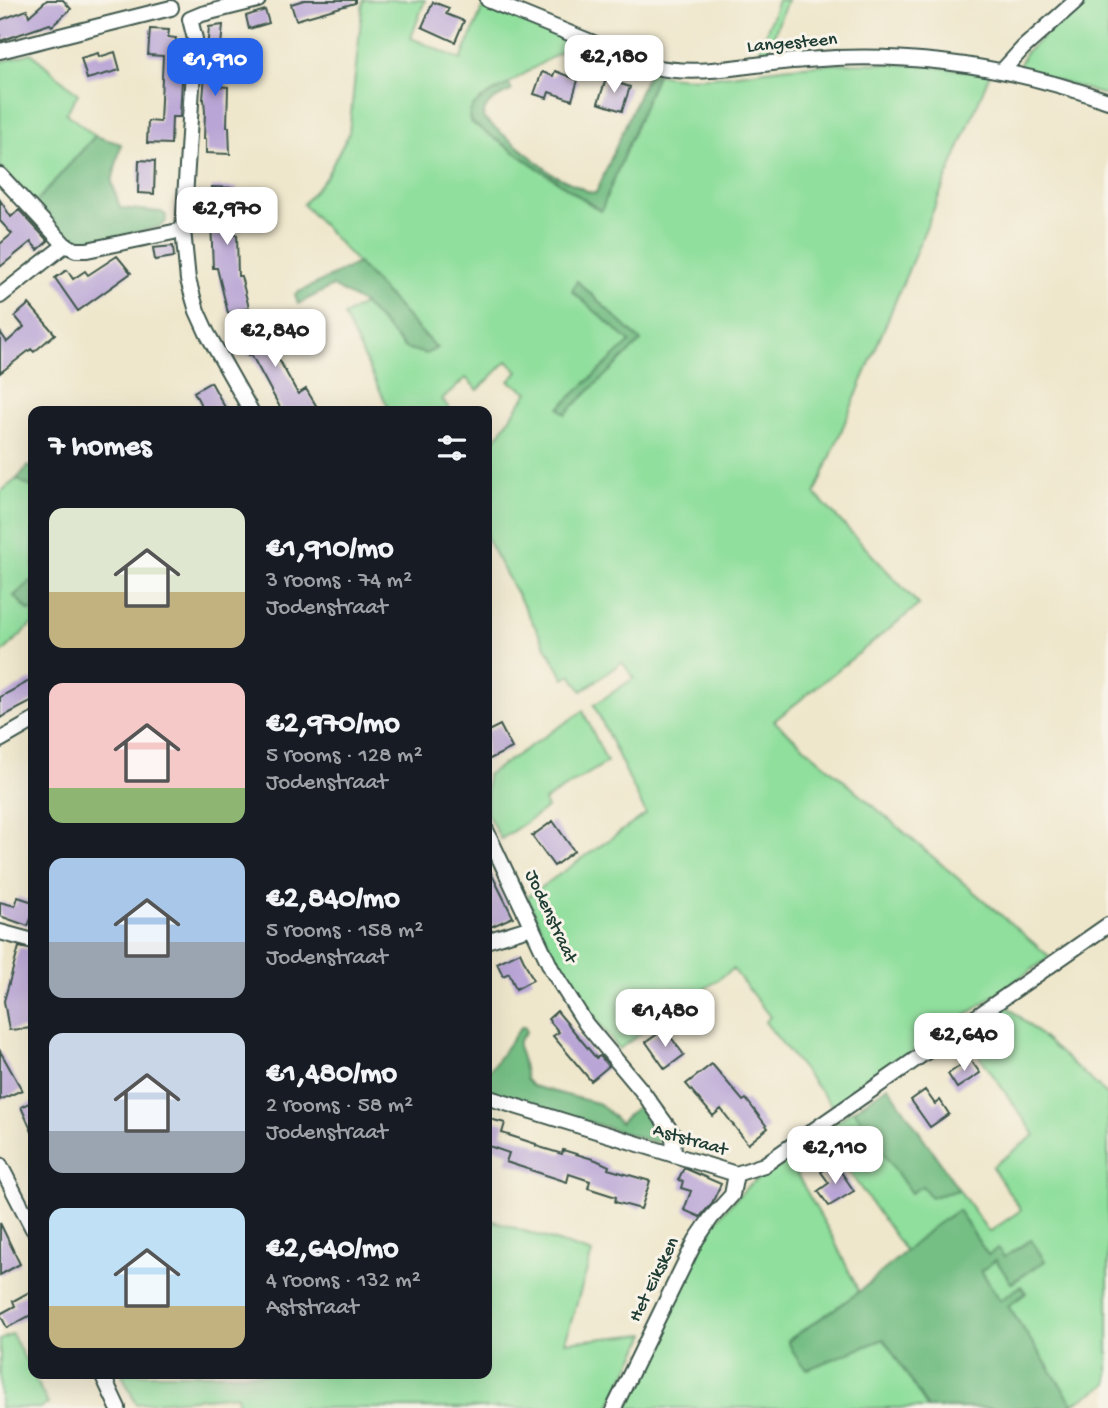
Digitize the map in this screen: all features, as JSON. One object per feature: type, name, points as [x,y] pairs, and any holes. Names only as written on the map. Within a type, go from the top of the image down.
[{"type":"street","points":[[190,19],[258,0]]},
{"type":"street","name":"Langesteen","points":[[488,0],[650,66],[673,72],[709,72],[782,61],[838,58],[928,60],[1002,71],[1082,91],[1108,101]]},
{"type":"street","points":[[1002,71],[1023,48],[1077,0]]},
{"type":"street","points":[[0,51],[169,4],[190,19],[195,39],[183,230],[188,280],[197,311],[248,406]]},
{"type":"street","points":[[0,175],[65,245],[76,250],[183,230]]},
{"type":"street","points":[[0,296],[65,245]]},
{"type":"street","points":[[0,740],[28,724]]},
{"type":"street","name":"Jodenstraat","points":[[492,843],[552,970],[586,1024],[642,1091],[673,1134],[674,1155]]},
{"type":"street","name":"Aststraat","points":[[492,1099],[736,1174],[764,1165],[1108,925]]},
{"type":"street","points":[[492,939],[532,927]]},
{"type":"street","points":[[0,932],[28,940]]},
{"type":"street","points":[[0,1166],[28,1219]]},
{"type":"street","name":"Het Eiksken","points":[[614,1408],[695,1240],[732,1195],[736,1174]]},
{"type":"street","points":[[105,1379],[118,1408]]},
{"type":"green space","points":[[363,0],[425,0],[411,38],[461,60],[484,5],[575,43],[481,100],[469,118],[471,122],[600,211],[657,74],[690,78],[791,67],[866,63],[940,67],[990,74],[815,494],[919,605],[774,721],[1050,957],[833,1107],[765,1022],[770,1017],[733,969],[619,1049],[578,996],[552,952],[527,897],[646,814],[594,705],[634,678],[622,662],[582,691],[571,675],[564,679],[492,549],[492,444],[528,392],[509,381],[518,372],[507,361],[478,390],[466,378],[442,399],[447,406],[388,406],[344,316],[364,304],[405,348],[436,348],[303,204],[326,177],[349,133]],"holes":[[[577,281],[641,341],[559,408],[631,342],[572,291]]]},
{"type":"green space","points":[[778,0],[787,0],[766,57],[757,58]]},
{"type":"green space","points":[[1084,0],[1108,0],[1108,96],[1018,69],[1025,53]]},
{"type":"green space","points":[[31,53],[78,94],[66,113],[95,136],[35,203],[0,166],[0,62]]},
{"type":"green space","points":[[649,71],[657,74],[601,211],[471,122],[471,109],[476,104],[509,84],[512,90],[489,104],[483,118],[552,174],[596,193]]},
{"type":"green space","points":[[95,136],[121,144],[112,182],[120,208],[161,212],[166,215],[166,222],[159,227],[92,243],[66,234],[35,203]]},
{"type":"green space","points":[[358,263],[437,348],[426,354],[405,348],[364,304],[333,286],[298,304],[295,294]]},
{"type":"green space","points":[[577,281],[641,341],[565,414],[559,408],[630,342],[572,291]]},
{"type":"green space","points":[[28,466],[28,485],[17,479]]},
{"type":"green space","points":[[17,479],[28,485],[28,583],[14,596],[28,610],[28,628],[0,655],[0,492]]},
{"type":"green space","points":[[28,583],[28,609],[14,596]]},
{"type":"green space","points":[[583,711],[607,762],[544,801],[547,808],[501,839],[492,823],[492,772]]},
{"type":"green space","points":[[1006,1005],[1108,1095],[1108,1384],[1073,1404],[1008,1306],[1026,1293],[1021,1286],[1000,1300],[981,1270],[996,1260],[1012,1283],[1045,1261],[1031,1240],[1004,1258],[988,1255],[933,1227],[906,1252],[821,1132],[854,1110],[911,1193],[923,1185],[931,1197],[959,1190],[989,1232],[1021,1210],[992,1167],[1035,1135],[963,1032]]},
{"type":"green space","points":[[521,1027],[525,1027],[526,1032],[518,1046],[526,1079],[532,1086],[600,1104],[620,1123],[640,1104],[664,1135],[661,1142],[653,1142],[492,1092],[492,1067]]},
{"type":"green space","points":[[888,1086],[959,1190],[931,1197],[922,1186],[911,1193],[854,1110]]},
{"type":"green space","points":[[787,1157],[833,1238],[859,1292],[788,1340],[808,1369],[884,1339],[928,1408],[620,1408],[699,1245],[725,1210],[748,1186]]},
{"type":"green space","points":[[958,1210],[988,1255],[998,1248],[1004,1257],[1031,1240],[1045,1261],[1011,1283],[996,1260],[981,1271],[1000,1300],[1021,1286],[1026,1293],[1008,1306],[1073,1404],[1066,1408],[928,1408],[884,1339],[808,1369],[793,1352],[788,1341],[859,1292],[933,1227]]},
{"type":"green space","points":[[492,1221],[592,1253],[565,1342],[646,1334],[609,1408],[238,1408],[237,1395],[136,1404],[124,1379],[492,1379]]},
{"type":"green space","points":[[12,1334],[28,1365],[28,1379],[35,1379],[48,1404],[40,1408],[0,1408],[0,1340]]},
{"type":"building","points":[[47,0],[63,0],[71,9],[52,26],[50,24],[0,41],[0,20],[27,10],[29,16]]},
{"type":"building","points":[[304,0],[355,0],[355,3],[296,20],[291,4]]},
{"type":"building","points":[[433,2],[449,8],[446,14],[464,21],[455,42],[422,27]]},
{"type":"building","points":[[265,10],[269,23],[249,29],[246,16]]},
{"type":"building","points":[[223,25],[217,86],[228,87],[227,127],[230,154],[206,153],[204,139],[203,99],[209,27]]},
{"type":"building","points":[[150,29],[169,30],[168,37],[176,38],[174,60],[183,61],[180,117],[172,117],[171,144],[147,143],[148,121],[160,122],[163,56],[148,55]]},
{"type":"building","points":[[115,52],[120,70],[87,79],[81,58],[98,53],[99,57]]},
{"type":"building","points":[[555,71],[578,80],[572,100],[549,92],[547,98],[534,94],[542,72],[553,76]]},
{"type":"building","points":[[606,79],[630,87],[622,111],[598,103]]},
{"type":"building","points":[[139,160],[155,161],[154,194],[138,193]]},
{"type":"building","points":[[212,187],[237,188],[235,235],[238,276],[241,276],[249,308],[228,313],[217,268],[213,268]]},
{"type":"building","points":[[0,200],[11,217],[19,210],[48,241],[38,250],[31,242],[0,267],[0,244],[12,234],[0,221]]},
{"type":"building","points":[[173,246],[174,257],[155,260],[153,248]]},
{"type":"building","points":[[117,256],[131,273],[78,311],[55,278],[67,270],[73,279],[85,271],[88,275]]},
{"type":"building","points":[[29,304],[55,334],[34,352],[31,349],[0,373],[0,332],[7,342],[24,327],[15,316]]},
{"type":"building","points":[[263,317],[276,339],[270,343],[298,394],[306,389],[316,406],[279,406],[251,354],[248,356],[239,340],[255,330],[251,324]]},
{"type":"building","points":[[211,382],[224,406],[201,406],[194,392]]},
{"type":"building","points":[[28,682],[28,704],[0,718],[0,697]]},
{"type":"building","points":[[500,725],[512,748],[492,758],[492,729]]},
{"type":"building","points":[[553,821],[574,851],[554,866],[532,836]]},
{"type":"building","points":[[492,875],[513,917],[492,926]]},
{"type":"building","points":[[18,897],[28,900],[28,926],[0,916],[0,902],[15,906]]},
{"type":"building","points":[[19,947],[28,949],[28,1028],[9,1030],[4,1001]]},
{"type":"building","points":[[520,952],[533,980],[516,989],[509,973],[503,976],[497,963]]},
{"type":"building","points":[[557,1011],[596,1058],[600,1056],[609,1066],[591,1081],[553,1036],[559,1032],[548,1019]]},
{"type":"building","points":[[665,1029],[684,1055],[665,1069],[646,1042]]},
{"type":"building","points":[[0,1051],[22,1090],[0,1100]]},
{"type":"building","points":[[970,1059],[980,1073],[957,1088],[948,1074]]},
{"type":"building","points":[[712,1064],[743,1101],[746,1099],[768,1128],[748,1144],[721,1109],[713,1116],[686,1084]]},
{"type":"building","points":[[925,1090],[935,1104],[940,1100],[949,1114],[930,1127],[911,1100]]},
{"type":"building","points":[[28,1104],[28,1123],[21,1107]]},
{"type":"building","points":[[492,1120],[505,1123],[502,1133],[562,1154],[563,1150],[596,1160],[609,1166],[608,1169],[650,1181],[641,1209],[615,1202],[616,1197],[588,1188],[590,1181],[569,1174],[567,1182],[506,1162],[509,1153],[492,1147]]},
{"type":"building","points":[[835,1163],[854,1191],[829,1206],[818,1191],[829,1183],[821,1172]]},
{"type":"building","points":[[684,1168],[721,1184],[712,1203],[700,1217],[684,1210],[691,1191],[681,1188],[683,1181],[678,1180]]},
{"type":"building","points":[[0,1223],[20,1264],[0,1275]]},
{"type":"building","points":[[28,1293],[28,1317],[7,1328],[0,1314],[15,1306],[13,1301]]}]
